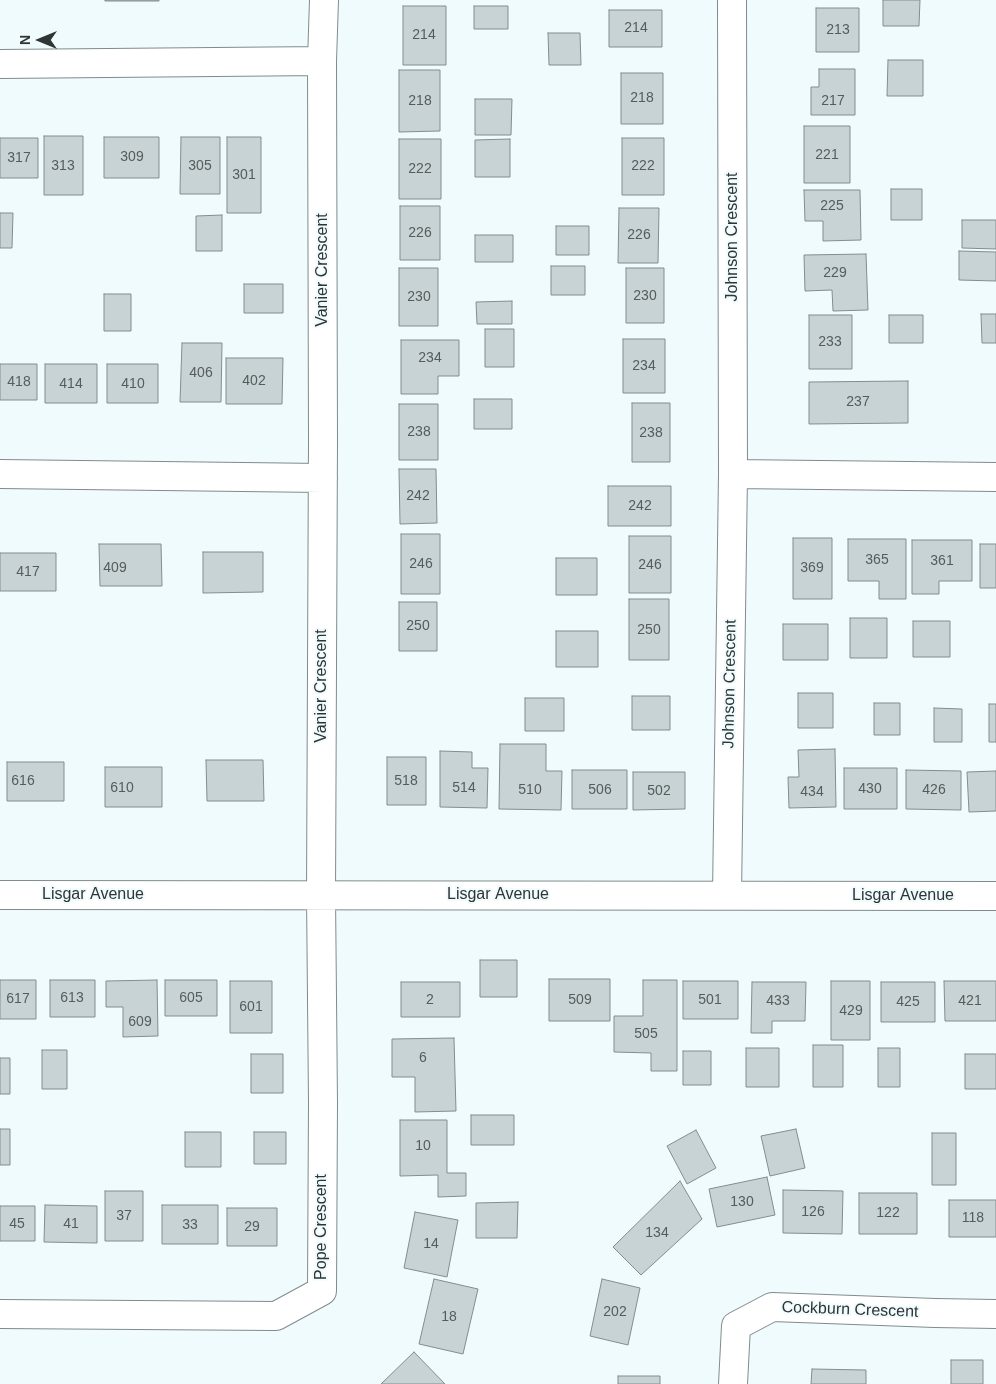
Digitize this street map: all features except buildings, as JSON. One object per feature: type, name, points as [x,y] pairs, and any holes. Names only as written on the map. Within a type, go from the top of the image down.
[{"type":"street","name":"Vanier Crescent","points":[[322,895],[322,61],[324,0]]},
{"type":"street","name":"Johnson Crescent","points":[[727,895],[733,474],[732,0]]},
{"type":"street","points":[[0,64],[322,61]]},
{"type":"street","points":[[0,474],[323,478]]},
{"type":"street","points":[[733,474],[996,477]]},
{"type":"street","name":"Lisgar Avenue","points":[[0,895],[996,896]]},
{"type":"street","name":"Pope Crescent","points":[[0,1314],[276,1316],[322,1291],[324,1103],[322,895]]},
{"type":"street","name":"Cockburn Crescent","points":[[734,1384],[736,1326],[772,1307],[996,1314]]}]
